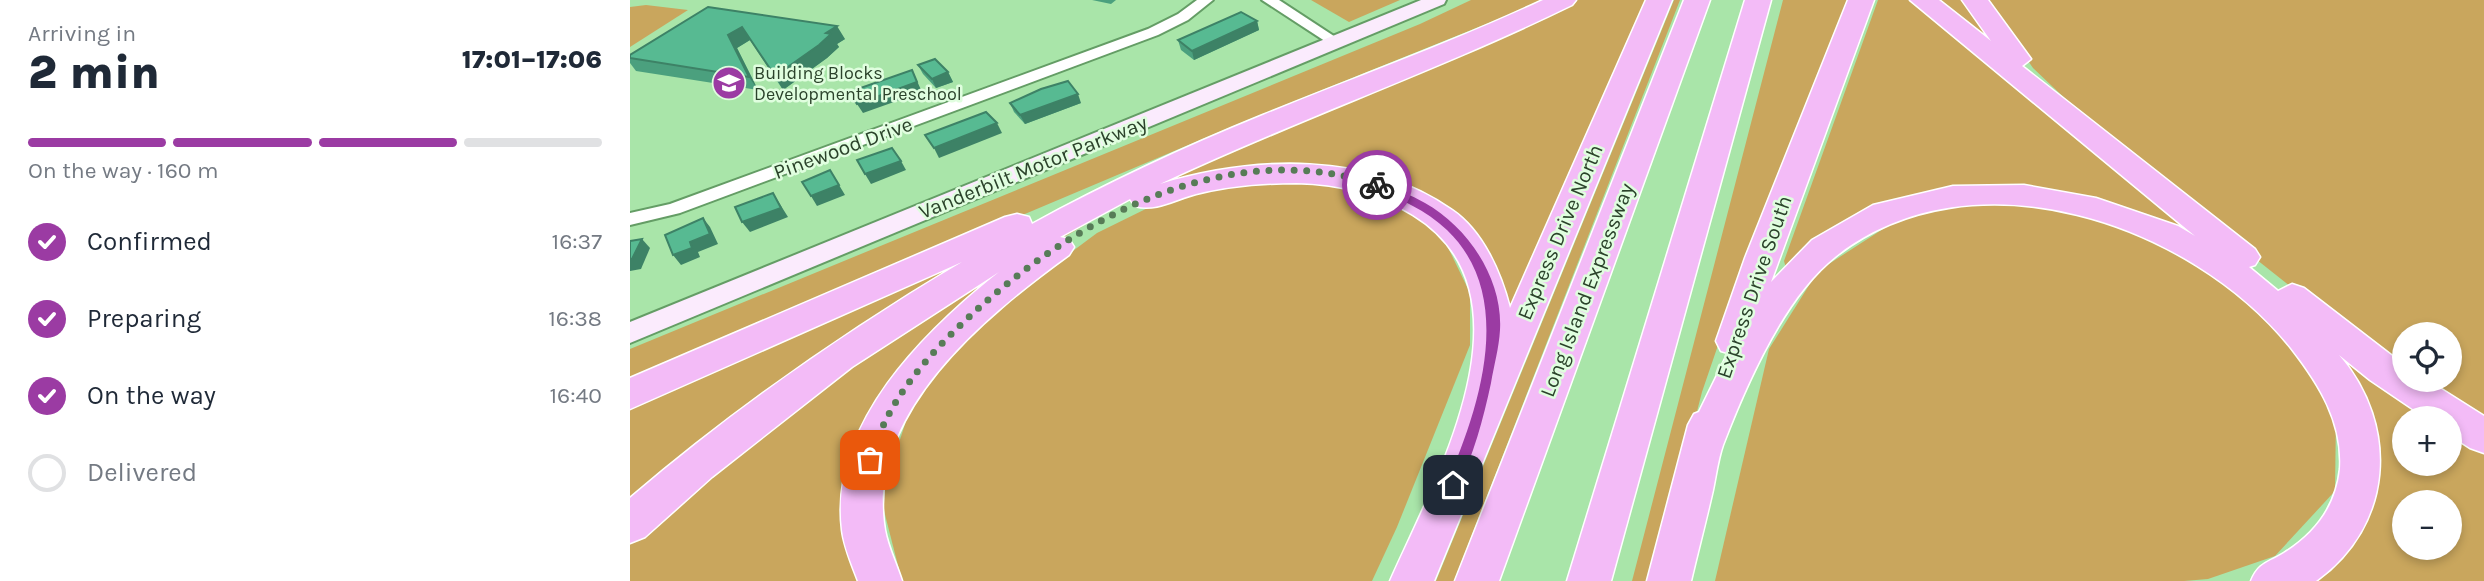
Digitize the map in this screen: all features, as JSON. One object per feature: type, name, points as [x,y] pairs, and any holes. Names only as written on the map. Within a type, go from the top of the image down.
[{"type":"highway","points":[[630,394],[1017,225],[1507,26],[1563,0]]},
{"type":"highway","name":"Express Drive North","points":[[1412,581],[1659,0]]},
{"type":"highway","name":"Long Island Expressway","points":[[1477,581],[1698,0]]},
{"type":"highway","points":[[1590,581],[1758,0]]},
{"type":"highway","name":"Express Drive South","points":[[1669,581],[1702,448],[1751,289],[1861,0]]},
{"type":"highway","points":[[1923,0],[2351,345],[2415,393],[2484,437]]},
{"type":"highway","points":[[1975,0],[1990,25],[2024,67],[2112,152]]},
{"type":"highway","points":[[630,524],[749,421],[880,329],[1042,233],[1147,178],[1231,139]]},
{"type":"highway","points":[[880,581],[863,529],[865,481],[882,423],[920,366],[977,309],[1043,256],[1115,213],[1166,191],[1192,184],[1237,175],[1276,172],[1343,177],[1368,182],[1405,196],[1422,205],[1451,228],[1474,255],[1482,270],[1493,316],[1492,348],[1473,438]]},
{"type":"highway","points":[[1702,448],[1774,302],[1805,265],[1841,236],[1884,212],[1929,198],[1953,195],[2028,195],[2077,204],[2156,230],[2213,259],[2237,275],[2262,294],[2303,333],[2336,380],[2356,425],[2361,467],[2359,489],[2340,530],[2324,550],[2304,566],[2273,581]]},
{"type":"main road","name":"Vanderbilt Motor Parkway","points":[[630,333],[1437,0]]},
{"type":"street","name":"Pinewood Drive","points":[[630,219],[674,209],[1153,33],[1184,17],[1206,0]]},
{"type":"street","points":[[1269,0],[1336,42]]},
{"type":"shaded area","points":[[1311,0],[1400,0],[1349,22]]},
{"type":"shaded area","points":[[1471,0],[1546,0],[1250,119],[630,385],[630,349],[1420,24]]},
{"type":"shaded area","points":[[1577,0],[1647,0],[1511,308],[1507,309],[1386,179],[1204,174],[1123,203],[1026,259],[873,419],[869,581],[630,581],[630,542],[778,410],[978,279],[1215,153]]},
{"type":"shaded area","points":[[1674,0],[1680,0],[1454,581],[1436,581]]},
{"type":"shaded area","points":[[1783,0],[1850,0],[1751,249],[1702,392],[1653,581],[1632,581]]},
{"type":"shaded area","points":[[1878,0],[1918,0],[2392,383],[2392,392],[2406,392],[2428,406],[2392,406],[2392,476],[2462,476],[2462,428],[2484,442],[2484,581],[2300,581],[2369,511],[2303,317],[2080,197],[1921,194],[1786,268],[1784,261]]},
{"type":"shaded area","points":[[1936,0],[1975,0],[1993,46]]},
{"type":"shaded area","points":[[1986,0],[2484,0],[2484,428],[2462,414],[2462,406],[2450,406],[2428,392],[2462,392],[2462,322],[2392,322],[2392,367],[2247,252],[2074,107],[2033,68]]},
{"type":"shaded area","points":[[646,5],[688,10],[630,47],[630,7]]},
{"type":"shaded area","points":[[1243,181],[1323,181],[1396,199],[1442,235],[1470,293],[1470,345],[1397,527],[1372,581],[902,581],[881,499],[913,399],[975,324],[1097,233],[1168,198]]},
{"type":"shaded area","points":[[1976,201],[2031,203],[2109,219],[2183,251],[2252,296],[2300,346],[2336,416],[2335,491],[2275,556],[2208,579],[2184,581],[1715,581],[1769,349],[1818,271],[1900,218]]},
{"type":"shaded area","points":[[998,246],[630,508],[630,400]]},
{"type":"building","points":[[708,7],[837,26],[826,33],[831,34],[819,45],[775,76],[742,27],[728,35],[749,77],[630,58],[630,55]]},
{"type":"building","points":[[1241,12],[1257,21],[1192,51],[1178,40]]},
{"type":"building","points":[[935,59],[948,72],[932,79],[918,65]]},
{"type":"building","points":[[912,70],[917,82],[857,104],[849,92]]},
{"type":"building","points":[[1068,81],[1078,94],[1020,115],[1010,103],[1041,89]]},
{"type":"building","points":[[986,112],[997,123],[934,148],[925,135]]},
{"type":"building","points":[[892,148],[901,161],[865,174],[857,160]]},
{"type":"building","points":[[830,170],[839,185],[811,196],[802,182]]},
{"type":"building","points":[[773,193],[781,208],[742,222],[735,207]]},
{"type":"building","points":[[703,218],[710,234],[690,242],[692,248],[673,255],[665,235]]},
{"type":"building","points":[[642,239],[632,259],[630,259],[630,241]]},
{"type":"way so far","points":[[870,460],[882,423],[893,404],[920,366],[938,347],[977,309],[1019,274],[1068,240],[1115,213],[1166,191],[1237,175],[1296,172],[1335,176],[1377,185]]},
{"type":"place","name":"Building Blocks Developmental Preschool","points":[[729,83]]},
{"type":"route","points":[[1377,185],[1422,205],[1451,228],[1474,255],[1488,287],[1494,327],[1492,348],[1473,438],[1453,485]]}]
